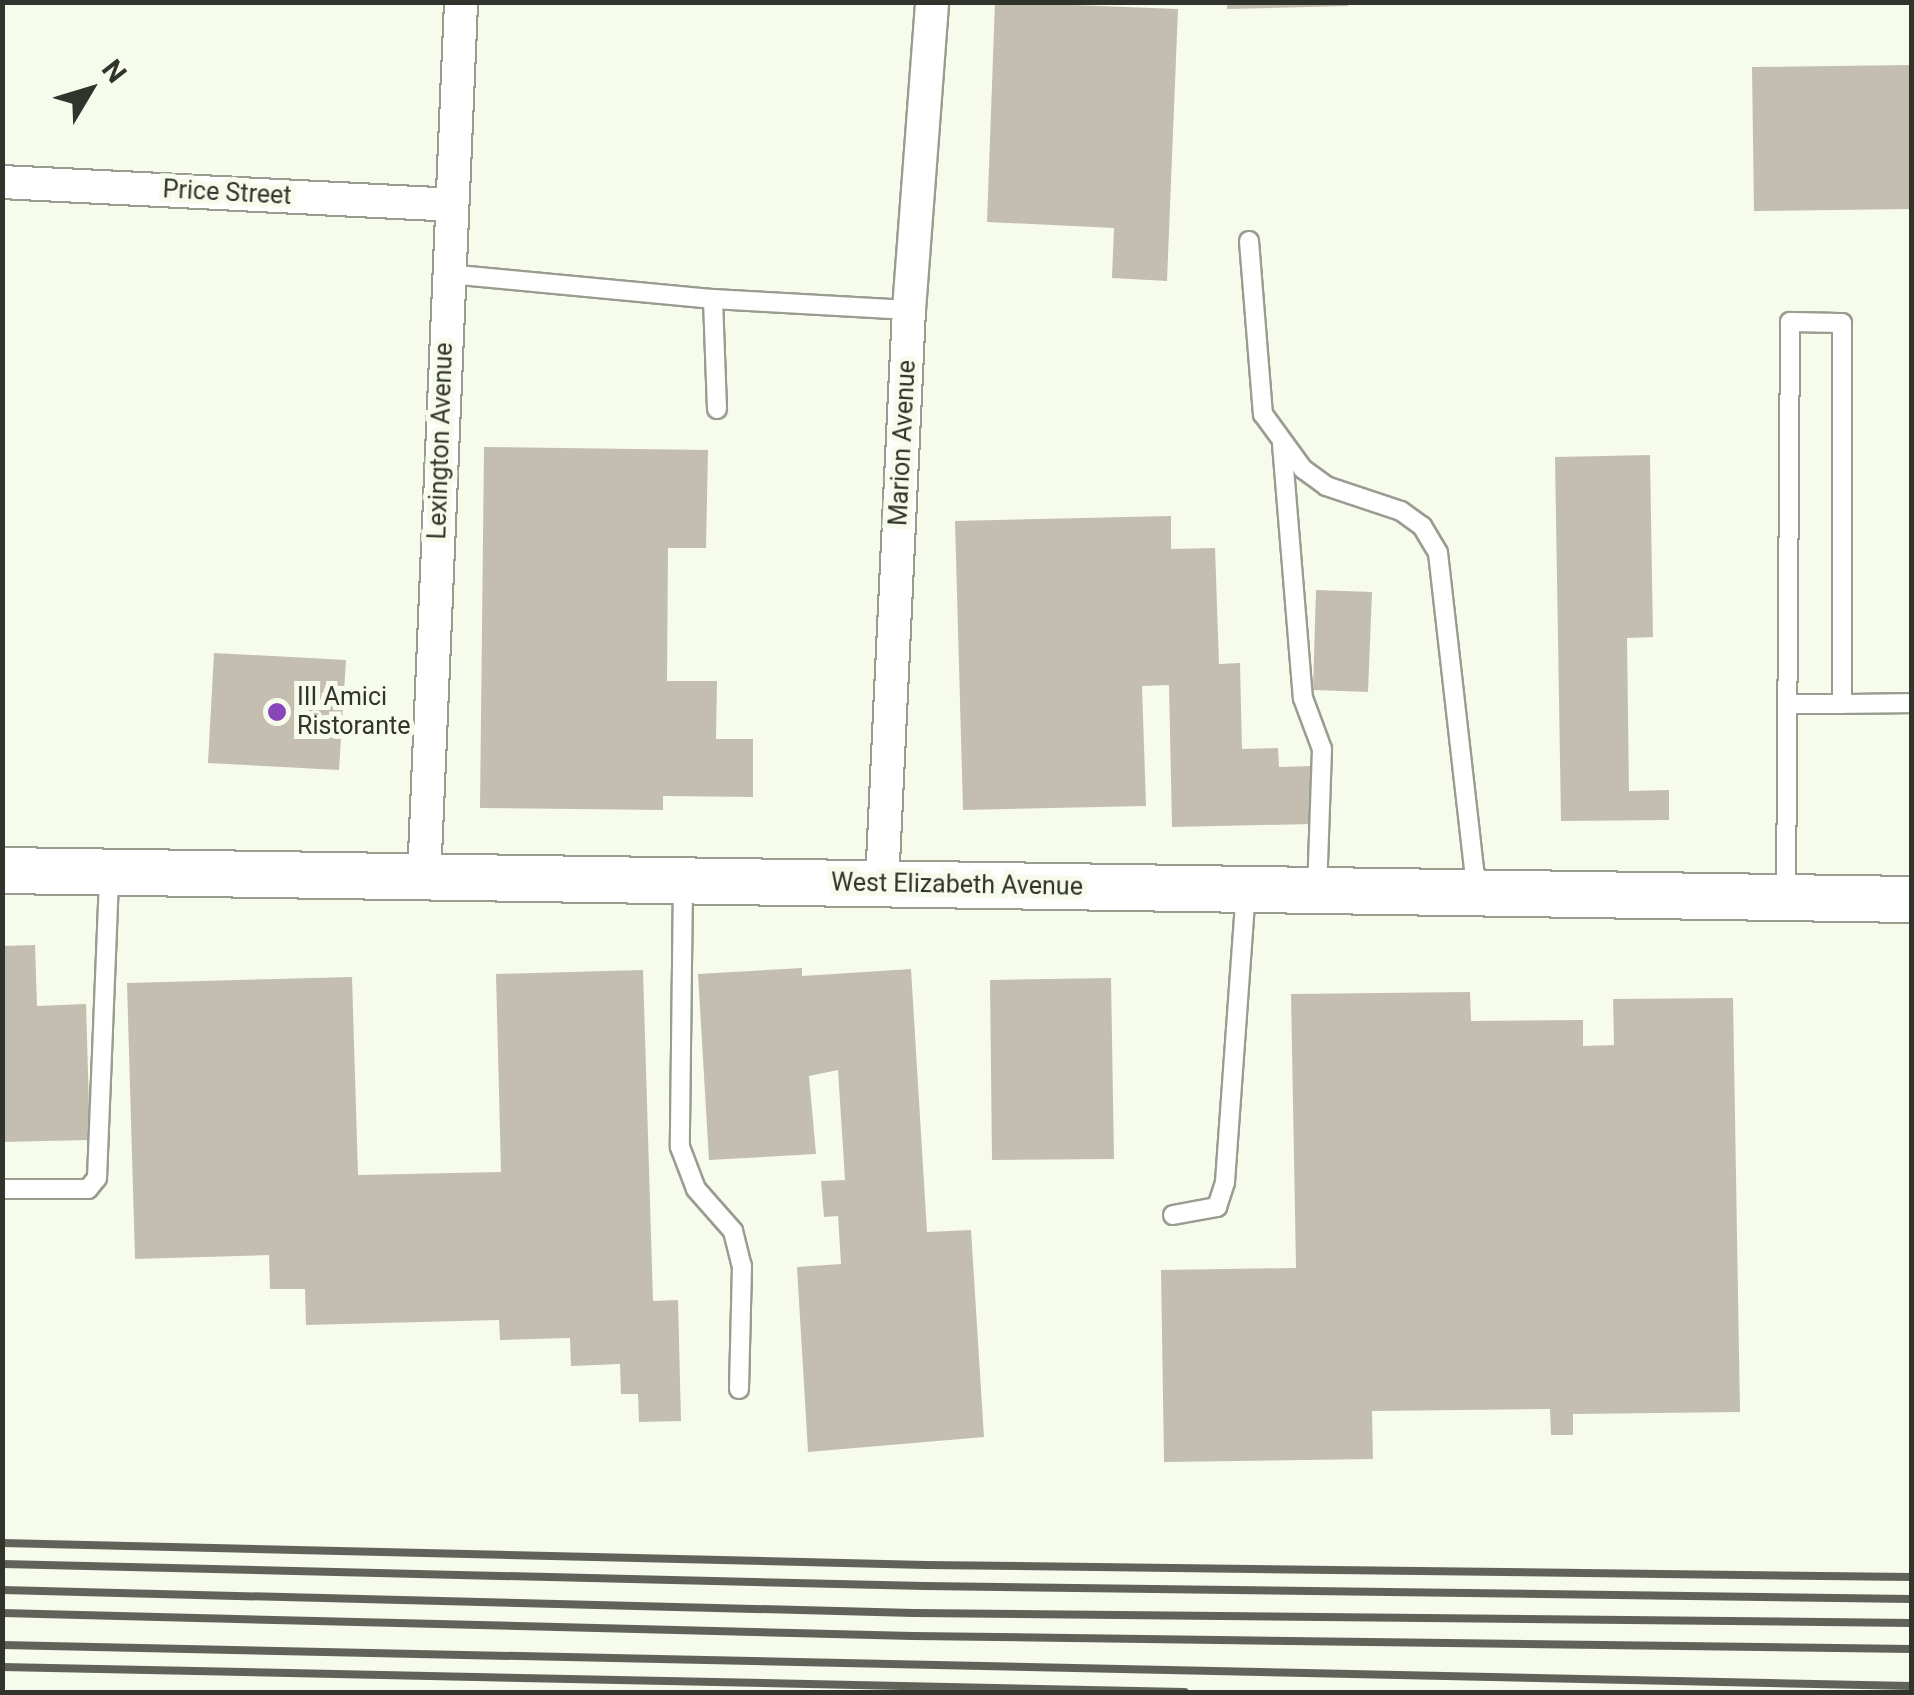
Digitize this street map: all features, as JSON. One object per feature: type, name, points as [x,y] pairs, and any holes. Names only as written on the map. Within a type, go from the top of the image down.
[{"type":"street","name":"Lexington Avenue","points":[[424,879],[461,2]]},
{"type":"street","name":"Marion Avenue","points":[[882,884],[909,310],[932,2]]},
{"type":"street","name":"Price Street","points":[[2,182],[451,205]]},
{"type":"street","name":"West Elizabeth Avenue","points":[[2,870],[1912,899]]},
{"type":"lane","points":[[1249,242],[1258,391],[1282,444],[1303,698],[1322,750],[1317,892]]},
{"type":"lane","points":[[448,274],[712,299],[909,310]]},
{"type":"lane","points":[[712,299],[717,409]]},
{"type":"lane","points":[[1786,899],[1790,322],[1842,323],[1842,704]]},
{"type":"lane","points":[[1282,444],[1326,486],[1401,511],[1422,526],[1438,554],[1477,894]]},
{"type":"lane","points":[[1788,704],[1912,703]]},
{"type":"lane","points":[[2,1189],[88,1189],[97,1178],[109,873]]},
{"type":"lane","points":[[683,882],[680,1147],[696,1189],[733,1230],[742,1266],[738,1389]]},
{"type":"lane","points":[[1173,1215],[1218,1207],[1225,1182],[1246,890]]},
{"type":"building","points":[[995,2],[1178,9],[1167,281],[1112,278],[1114,228],[987,222]]},
{"type":"building","points":[[1227,2],[1348,2],[1348,6],[1227,9]]},
{"type":"building","points":[[1912,65],[1912,209],[1754,211],[1752,67]]},
{"type":"building","points":[[484,447],[708,450],[706,548],[668,548],[667,681],[717,681],[716,739],[753,739],[753,797],[663,796],[663,810],[480,808]]},
{"type":"building","points":[[1650,455],[1653,637],[1627,638],[1629,791],[1669,790],[1669,820],[1561,821],[1555,457]]},
{"type":"building","points":[[1171,516],[1171,549],[1215,548],[1219,664],[1240,663],[1242,749],[1278,748],[1279,767],[1311,766],[1312,824],[1172,827],[1169,685],[1142,686],[1146,806],[963,810],[955,521]]},
{"type":"building","points":[[1316,590],[1372,592],[1368,692],[1313,690]]},
{"type":"building","name":"III Amici Ristorante","points":[[214,653],[346,660],[339,770],[208,763]]},
{"type":"building","points":[[35,945],[37,1006],[86,1004],[90,1140],[2,1142],[2,946]]},
{"type":"building","points":[[802,968],[802,976],[911,969],[927,1232],[971,1230],[984,1437],[808,1452],[797,1267],[841,1264],[838,1216],[824,1217],[821,1181],[845,1180],[838,1070],[809,1076],[816,1154],[709,1160],[698,974]]},
{"type":"building","points":[[643,970],[653,1301],[678,1300],[681,1421],[639,1422],[638,1394],[621,1394],[620,1364],[571,1366],[570,1338],[500,1340],[499,1320],[306,1325],[305,1289],[270,1289],[269,1255],[135,1259],[127,983],[352,977],[358,1175],[501,1172],[496,974]]},
{"type":"building","points":[[1111,978],[1114,1159],[992,1160],[990,980]]},
{"type":"building","points":[[1470,992],[1471,1021],[1583,1020],[1583,1046],[1614,1045],[1613,999],[1733,998],[1740,1412],[1573,1414],[1573,1435],[1551,1435],[1550,1409],[1372,1411],[1373,1459],[1164,1462],[1161,1270],[1296,1268],[1291,994]]},
{"type":"railway","points":[[2,1543],[926,1565],[1912,1577]]},
{"type":"railway","points":[[2,1564],[925,1586],[1912,1599]]},
{"type":"railway","points":[[2,1590],[914,1613],[1912,1623]]},
{"type":"railway","points":[[2,1613],[913,1636],[1912,1649]]},
{"type":"railway","points":[[2,1645],[1912,1686]]},
{"type":"railway","points":[[2,1667],[1185,1692]]},
{"type":"place","name":"III Amici Ristorante","points":[[277,712]]}]
